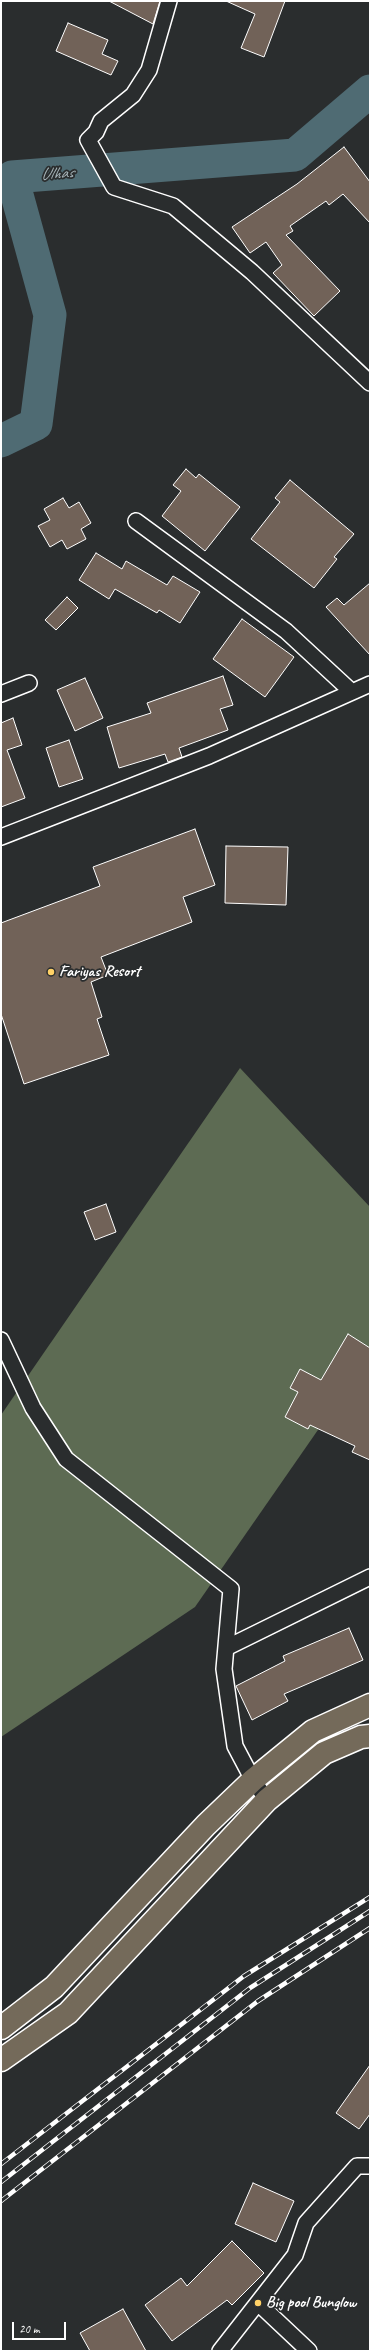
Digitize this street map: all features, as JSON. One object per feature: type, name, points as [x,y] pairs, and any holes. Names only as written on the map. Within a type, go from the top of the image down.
[{"type":"highway","points":[[1,2028],[54,1987],[206,1825],[253,1780],[313,1731],[370,1705]]},
{"type":"highway","points":[[1,2060],[68,2012],[267,1800],[324,1753],[361,1737],[370,1736]]},
{"type":"street","points":[[169,1],[149,70],[133,95],[101,121],[96,132],[88,140],[114,187],[173,206],[252,272],[370,383]]},
{"type":"street","points":[[136,521],[286,631],[352,692]]},
{"type":"street","points":[[1,694],[29,683]]},
{"type":"street","points":[[1,837],[209,756],[370,684]]},
{"type":"street","points":[[1,1340],[34,1408],[66,1459],[231,1589],[224,1669],[236,1746],[253,1780],[267,1800]]},
{"type":"street","points":[[226,1648],[370,1577]]},
{"type":"street","points":[[220,2351],[295,2255],[306,2223],[357,2166],[370,2166]]},
{"type":"street","points":[[258,2303],[309,2351]]},
{"type":"green space","points":[[240,1068],[370,1207],[370,1355],[195,1607],[1,1737],[1,1415]]},
{"type":"building","points":[[109,1],[160,1],[153,24]]},
{"type":"building","points":[[226,1],[285,1],[264,57],[241,48],[255,14]]},
{"type":"building","points":[[68,23],[108,40],[102,54],[118,61],[111,75],[56,51]]},
{"type":"building","points":[[344,147],[370,182],[370,223],[343,194],[329,205],[326,201],[290,226],[293,231],[286,235],[340,291],[314,316],[273,273],[282,265],[266,242],[250,253],[232,227],[297,184]]},
{"type":"building","points":[[186,469],[196,478],[199,474],[240,507],[205,551],[162,516],[181,491],[173,485]]},
{"type":"building","points":[[290,480],[354,534],[334,557],[337,559],[314,588],[251,539],[280,502],[275,498]]},
{"type":"building","points":[[63,498],[69,508],[79,502],[91,523],[81,529],[86,539],[67,549],[62,540],[50,547],[38,526],[50,520],[44,509]]},
{"type":"building","points":[[96,553],[122,569],[126,561],[167,585],[173,576],[200,592],[180,623],[159,610],[157,613],[115,589],[109,599],[79,580]]},
{"type":"building","points":[[370,583],[370,655],[326,607],[337,598],[344,605]]},
{"type":"building","points":[[67,597],[78,608],[56,630],[45,620]]},
{"type":"building","points":[[242,619],[294,657],[265,697],[213,659]]},
{"type":"building","points":[[223,676],[233,705],[220,709],[228,730],[179,748],[182,757],[168,762],[165,754],[119,768],[107,727],[151,713],[147,703]]},
{"type":"building","points":[[85,678],[103,718],[75,731],[57,690]]},
{"type":"building","points":[[13,718],[22,745],[7,750],[25,798],[1,807],[1,723]]},
{"type":"building","points":[[69,740],[83,779],[59,787],[46,748]]},
{"type":"building","points":[[195,829],[215,885],[183,897],[192,922],[101,957],[108,975],[91,982],[102,1017],[97,1019],[109,1055],[24,1084],[1,1014],[1,923],[100,886],[93,867]]},
{"type":"building","points":[[226,846],[288,847],[286,905],[225,903]]},
{"type":"building","points":[[106,1204],[116,1232],[95,1240],[84,1212]]},
{"type":"building","points":[[348,1334],[370,1348],[370,1460],[352,1452],[355,1446],[310,1425],[308,1429],[285,1417],[298,1392],[290,1388],[300,1369],[321,1380]]},
{"type":"building","points":[[349,1628],[363,1660],[284,1694],[288,1701],[252,1720],[236,1686],[285,1661],[283,1656]]},
{"type":"building","points":[[370,2065],[370,2114],[359,2129],[336,2113]]},
{"type":"building","points":[[253,2183],[294,2201],[276,2242],[235,2224]]},
{"type":"building","points":[[232,2241],[264,2273],[232,2305],[227,2300],[172,2341],[145,2305],[181,2278],[187,2286]]},
{"type":"building","points":[[123,2309],[146,2351],[90,2351],[80,2333]]},
{"type":"waterway","name":"Ulhas","points":[[1,441],[36,424],[50,315],[12,177],[295,155],[370,91]]},
{"type":"railway","points":[[1,2164],[244,1976],[370,1897]]},
{"type":"railway","points":[[1,2182],[250,1988],[370,1911]]},
{"type":"railway","points":[[1,2201],[258,2001],[370,1928]]},
{"type":"place","name":"Fariyas Resort","points":[[51,972]]},
{"type":"place","name":"Big pool Bunglow","points":[[258,2303]]}]
